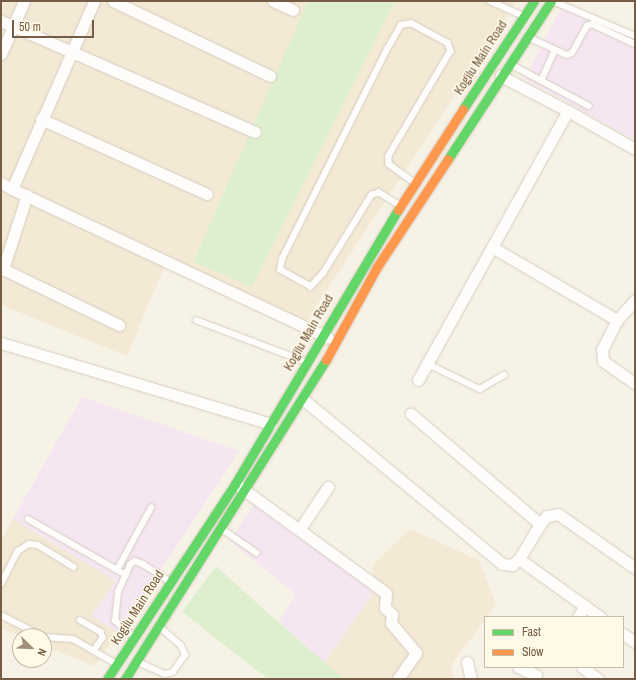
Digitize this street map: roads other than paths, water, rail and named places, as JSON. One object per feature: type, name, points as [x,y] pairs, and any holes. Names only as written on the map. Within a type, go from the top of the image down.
[{"type":"main road","name":"Kogilu Main Road","points":[[107,679],[235,484],[400,206],[534,1]]},
{"type":"main road","name":"Kogilu Main Road","points":[[128,678],[136,662],[247,492],[304,400],[377,267],[552,1]]},
{"type":"street","points":[[1,54],[24,1]]},
{"type":"street","points":[[12,189],[70,52],[94,1]]},
{"type":"street","points":[[113,1],[270,76]]},
{"type":"street","points":[[274,1],[293,10]]},
{"type":"street","points":[[1,21],[255,132]]},
{"type":"street","points":[[502,76],[568,111],[635,150]]},
{"type":"street","points":[[418,380],[568,111]]},
{"type":"street","points":[[41,119],[207,194]]},
{"type":"street","points":[[1,183],[336,342]]},
{"type":"street","points":[[27,195],[2,269],[119,324]]},
{"type":"street","points":[[492,247],[617,320]]},
{"type":"street","points":[[635,300],[617,320],[602,349],[603,361],[635,383]]},
{"type":"street","points":[[1,343],[271,424]]},
{"type":"street","points":[[304,400],[502,564],[512,565],[519,559],[540,524],[548,516],[558,514],[635,568]]},
{"type":"street","points":[[411,414],[540,524]]},
{"type":"street","points":[[235,484],[386,593],[385,608],[392,614],[391,623],[416,653],[398,679]]},
{"type":"street","points":[[299,530],[328,487]]},
{"type":"street","points":[[519,559],[599,616]]},
{"type":"street","points":[[579,616],[585,606]]},
{"type":"street","points":[[624,635],[635,642]]},
{"type":"street","points":[[467,662],[471,679]]},
{"type":"street","points":[[521,668],[538,674]]},
{"type":"street","points":[[583,668],[598,679]]},
{"type":"lane","points":[[552,1],[635,36]]},
{"type":"lane","points":[[492,2],[524,16]]},
{"type":"lane","points":[[400,206],[379,193],[372,195],[323,274],[311,287],[280,270],[282,259],[386,51],[401,25],[411,22],[448,43],[451,51],[389,156],[389,164],[415,183]]},
{"type":"lane","points":[[528,36],[567,55],[572,53],[587,26],[592,24],[635,44]]},
{"type":"lane","points":[[541,81],[556,50]]},
{"type":"lane","points":[[510,64],[589,106]]},
{"type":"lane","points":[[196,320],[308,362]]},
{"type":"lane","points":[[428,364],[480,389],[504,375]]},
{"type":"lane","points":[[116,570],[151,508]]},
{"type":"lane","points":[[28,519],[126,575]]},
{"type":"lane","points":[[222,529],[257,553]]},
{"type":"lane","points":[[1,584],[18,551],[29,544],[38,545],[74,568]]},
{"type":"lane","points":[[135,637],[115,621],[118,592],[126,575],[135,562],[170,582]]},
{"type":"lane","points":[[1,615],[26,628]]},
{"type":"lane","points":[[80,620],[101,632],[103,638],[94,651]]},
{"type":"lane","points":[[136,662],[165,674],[173,672],[185,655],[181,646],[159,627]]},
{"type":"lane","points":[[52,638],[73,640],[117,664]]}]
